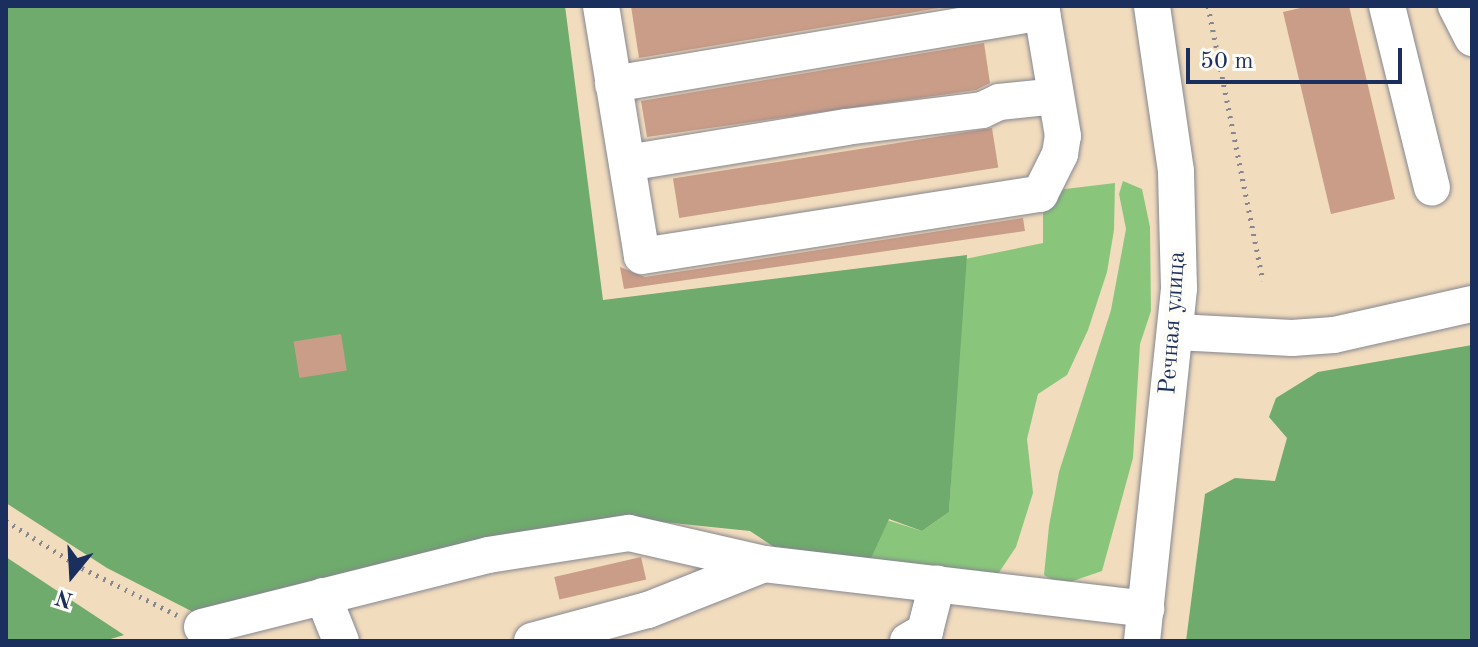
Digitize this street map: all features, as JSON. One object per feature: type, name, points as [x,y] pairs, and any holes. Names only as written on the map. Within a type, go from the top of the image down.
[{"type":"street","points":[[601,6],[613,84],[642,256],[1040,194],[1060,154],[1063,136],[1042,9],[613,84]]},
{"type":"street","points":[[1387,6],[1432,188]]},
{"type":"street","points":[[1456,6],[1472,38]]},
{"type":"street","name":"Речная улица","points":[[1144,625],[1176,332],[1179,216],[1159,7]]},
{"type":"street","points":[[627,163],[846,127],[982,110],[999,102],[1056,96]]},
{"type":"street","points":[[1176,332],[1292,338],[1334,335],[1472,304]]},
{"type":"street","points":[[202,627],[488,555],[629,533],[764,564],[937,584],[1144,625]]},
{"type":"street","points":[[532,641],[648,610],[764,564]]},
{"type":"street","points":[[908,641],[925,631],[937,584]]},
{"type":"street","points":[[323,596],[341,641]]},
{"type":"path","points":[[1208,6],[1263,281]]},
{"type":"path","points":[[6,521],[82,568],[202,627]]},
{"type":"green space","points":[[6,6],[565,6],[603,300],[967,255],[949,512],[922,531],[889,519],[867,567],[801,565],[750,531],[634,519],[201,616],[107,568],[6,503]]},
{"type":"green space","points":[[1123,181],[1142,189],[1150,227],[1151,311],[1140,344],[1133,458],[1102,571],[1061,585],[1044,575],[1049,526],[1059,472],[1111,310],[1126,229],[1119,194]]},
{"type":"green space","points":[[1115,183],[1114,230],[1107,272],[1088,330],[1067,375],[1038,394],[1027,439],[1033,493],[1016,547],[994,580],[869,562],[887,520],[922,531],[949,512],[965,259],[1043,243],[1043,202],[1057,190]]},
{"type":"green space","points":[[1472,345],[1472,641],[1186,641],[1205,494],[1235,478],[1275,481],[1287,438],[1269,417],[1276,398],[1318,372]]},
{"type":"green space","points":[[6,557],[124,635],[104,641],[6,641]]},
{"type":"building","points":[[631,6],[951,6],[639,58]]},
{"type":"building","points":[[1309,6],[1349,6],[1395,199],[1331,214],[1283,12]]},
{"type":"building","points":[[984,43],[990,83],[976,90],[647,137],[641,101]]},
{"type":"building","points":[[992,128],[998,168],[679,218],[673,179]]},
{"type":"building","points":[[1023,218],[1025,231],[624,289],[620,267],[645,277]]},
{"type":"building","points":[[341,334],[347,371],[299,378],[294,342]]},
{"type":"building","points":[[641,557],[646,579],[559,599],[554,577]]}]
